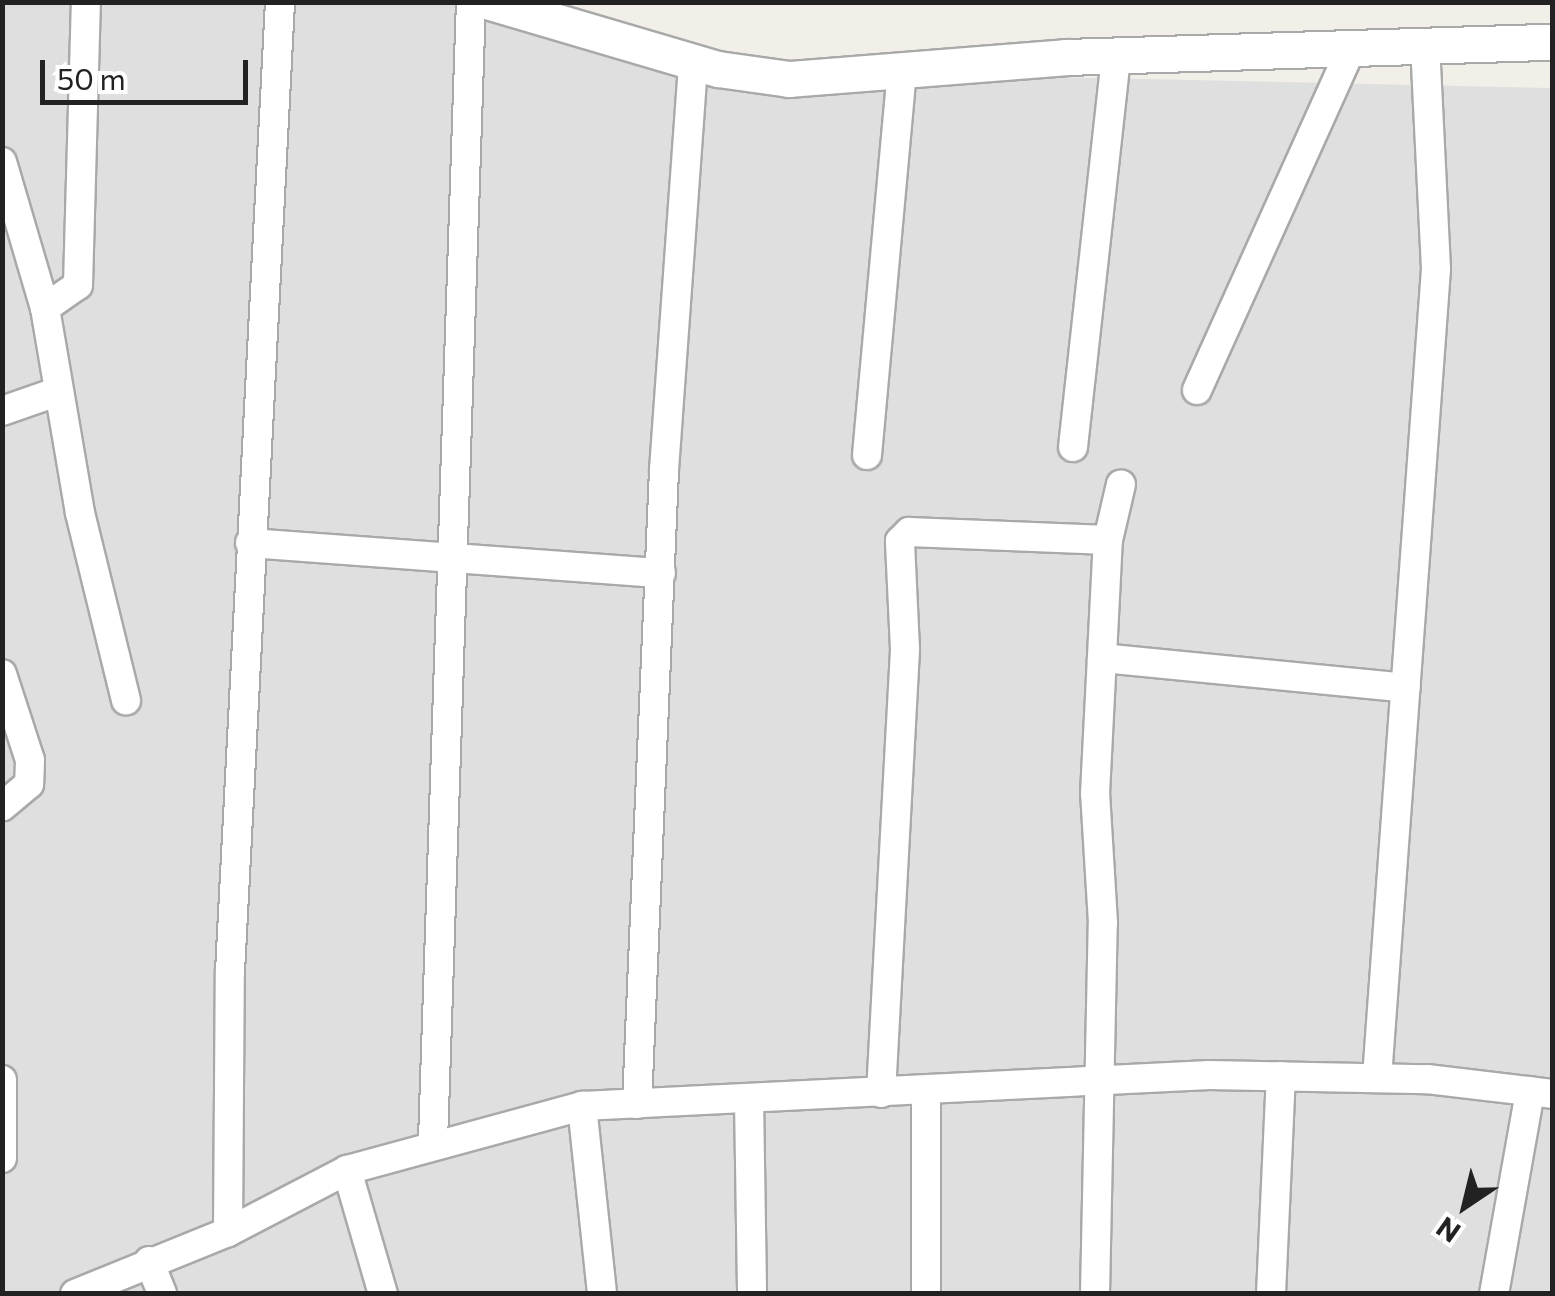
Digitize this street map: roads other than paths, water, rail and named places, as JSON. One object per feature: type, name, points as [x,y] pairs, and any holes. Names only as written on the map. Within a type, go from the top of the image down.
[{"type":"street","points":[[44,308],[78,285],[86,2]]},
{"type":"street","points":[[228,1232],[250,543],[280,2]]},
{"type":"street","points":[[433,1141],[471,2]]},
{"type":"street","points":[[490,2],[693,62],[788,79],[1116,55],[1552,42]]},
{"type":"street","points":[[1377,1078],[1436,269],[1425,45]]},
{"type":"street","points":[[1197,390],[1352,47]]},
{"type":"street","points":[[1073,447],[1116,55]]},
{"type":"street","points":[[637,1104],[661,573],[693,62]]},
{"type":"street","points":[[867,454],[902,72]]},
{"type":"street","points":[[2,162],[44,308],[126,700]]},
{"type":"street","points":[[2,411],[59,391]]},
{"type":"street","points":[[1095,1294],[1102,658],[1108,540],[1120,484]]},
{"type":"street","points":[[881,1093],[905,649],[900,542],[910,532],[1108,540]]},
{"type":"street","points":[[250,543],[452,564],[661,573]]},
{"type":"street","points":[[1102,658],[1406,688]]},
{"type":"street","points":[[2,674],[30,760],[30,784],[2,807]]},
{"type":"street","points":[[1272,1294],[1281,1076]]},
{"type":"street","points":[[75,1294],[228,1232],[347,1170],[433,1141],[582,1106],[1281,1076],[1377,1078],[1541,1092],[1494,1294]]},
{"type":"street","points":[[2,1080],[2,1158]]},
{"type":"street","points":[[926,1091],[926,1294]]},
{"type":"street","points":[[749,1099],[752,1294]]},
{"type":"street","points":[[582,1106],[602,1294]]},
{"type":"street","points":[[347,1170],[382,1294]]},
{"type":"street","points":[[149,1261],[162,1294]]}]
